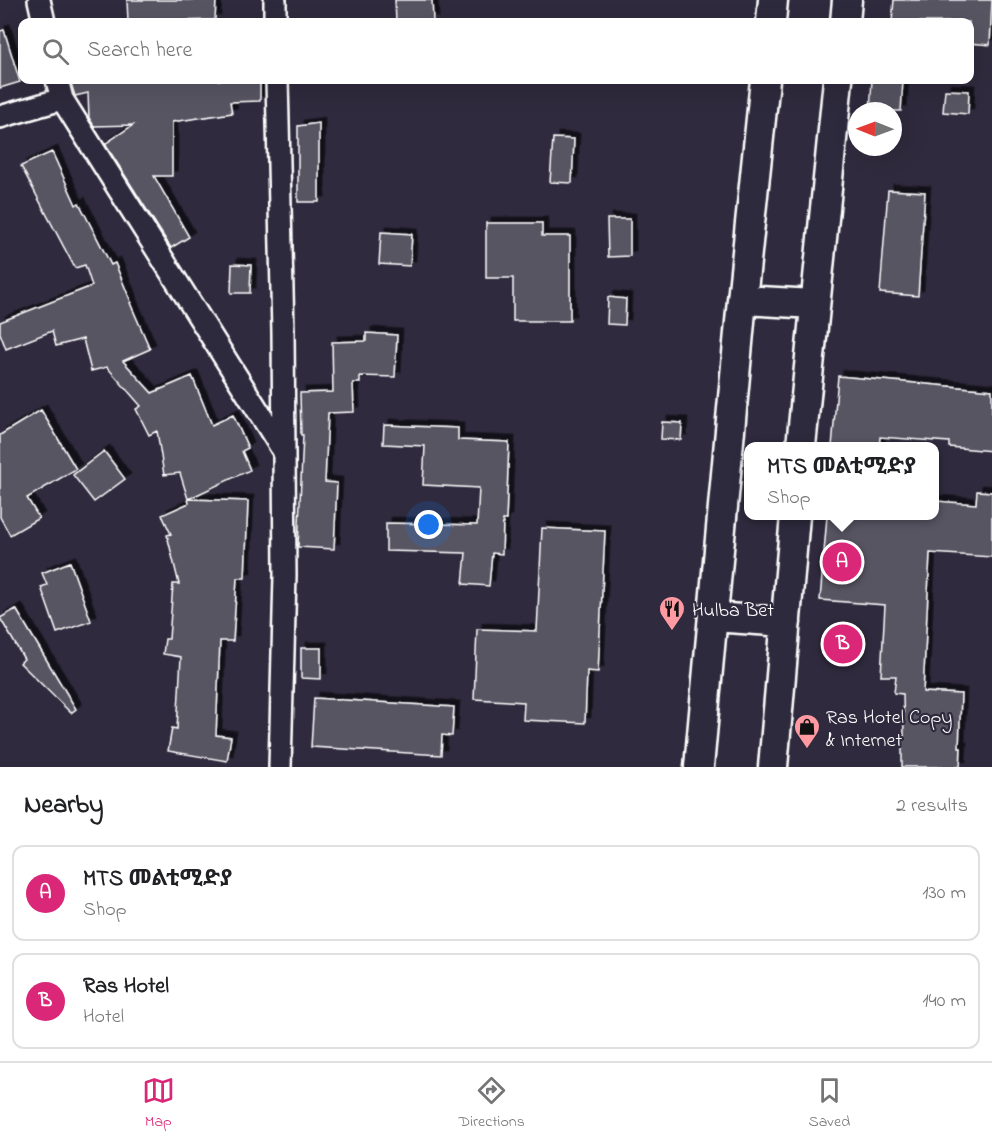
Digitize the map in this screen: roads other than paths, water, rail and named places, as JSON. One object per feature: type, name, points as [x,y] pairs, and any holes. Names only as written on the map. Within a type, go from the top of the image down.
[{"type":"main road","points":[[771,18],[773,0]]},
{"type":"main road","points":[[845,18],[847,0]]},
{"type":"main road","points":[[699,767],[742,300],[765,84]]},
{"type":"main road","points":[[801,442],[838,84]]},
{"type":"main road","points":[[742,300],[815,304]]},
{"type":"main road","points":[[773,767],[795,520]]},
{"type":"main road","points":[[713,617],[786,622]]},
{"type":"street","points":[[39,0],[43,18]]},
{"type":"street","points":[[275,0],[275,18]]},
{"type":"street","points":[[277,84],[285,575],[280,767]]},
{"type":"street","points":[[0,117],[59,89],[284,452]]},
{"type":"place","name":"MTS መልቲሚድያ","points":[[842,562]]},
{"type":"place","name":"Hulba Bet","points":[[672,632]]},
{"type":"place","name":"Ras Hotel","points":[[843,644]]},
{"type":"place","name":"Ras Hotel Copy & Internet","points":[[807,750]]}]
